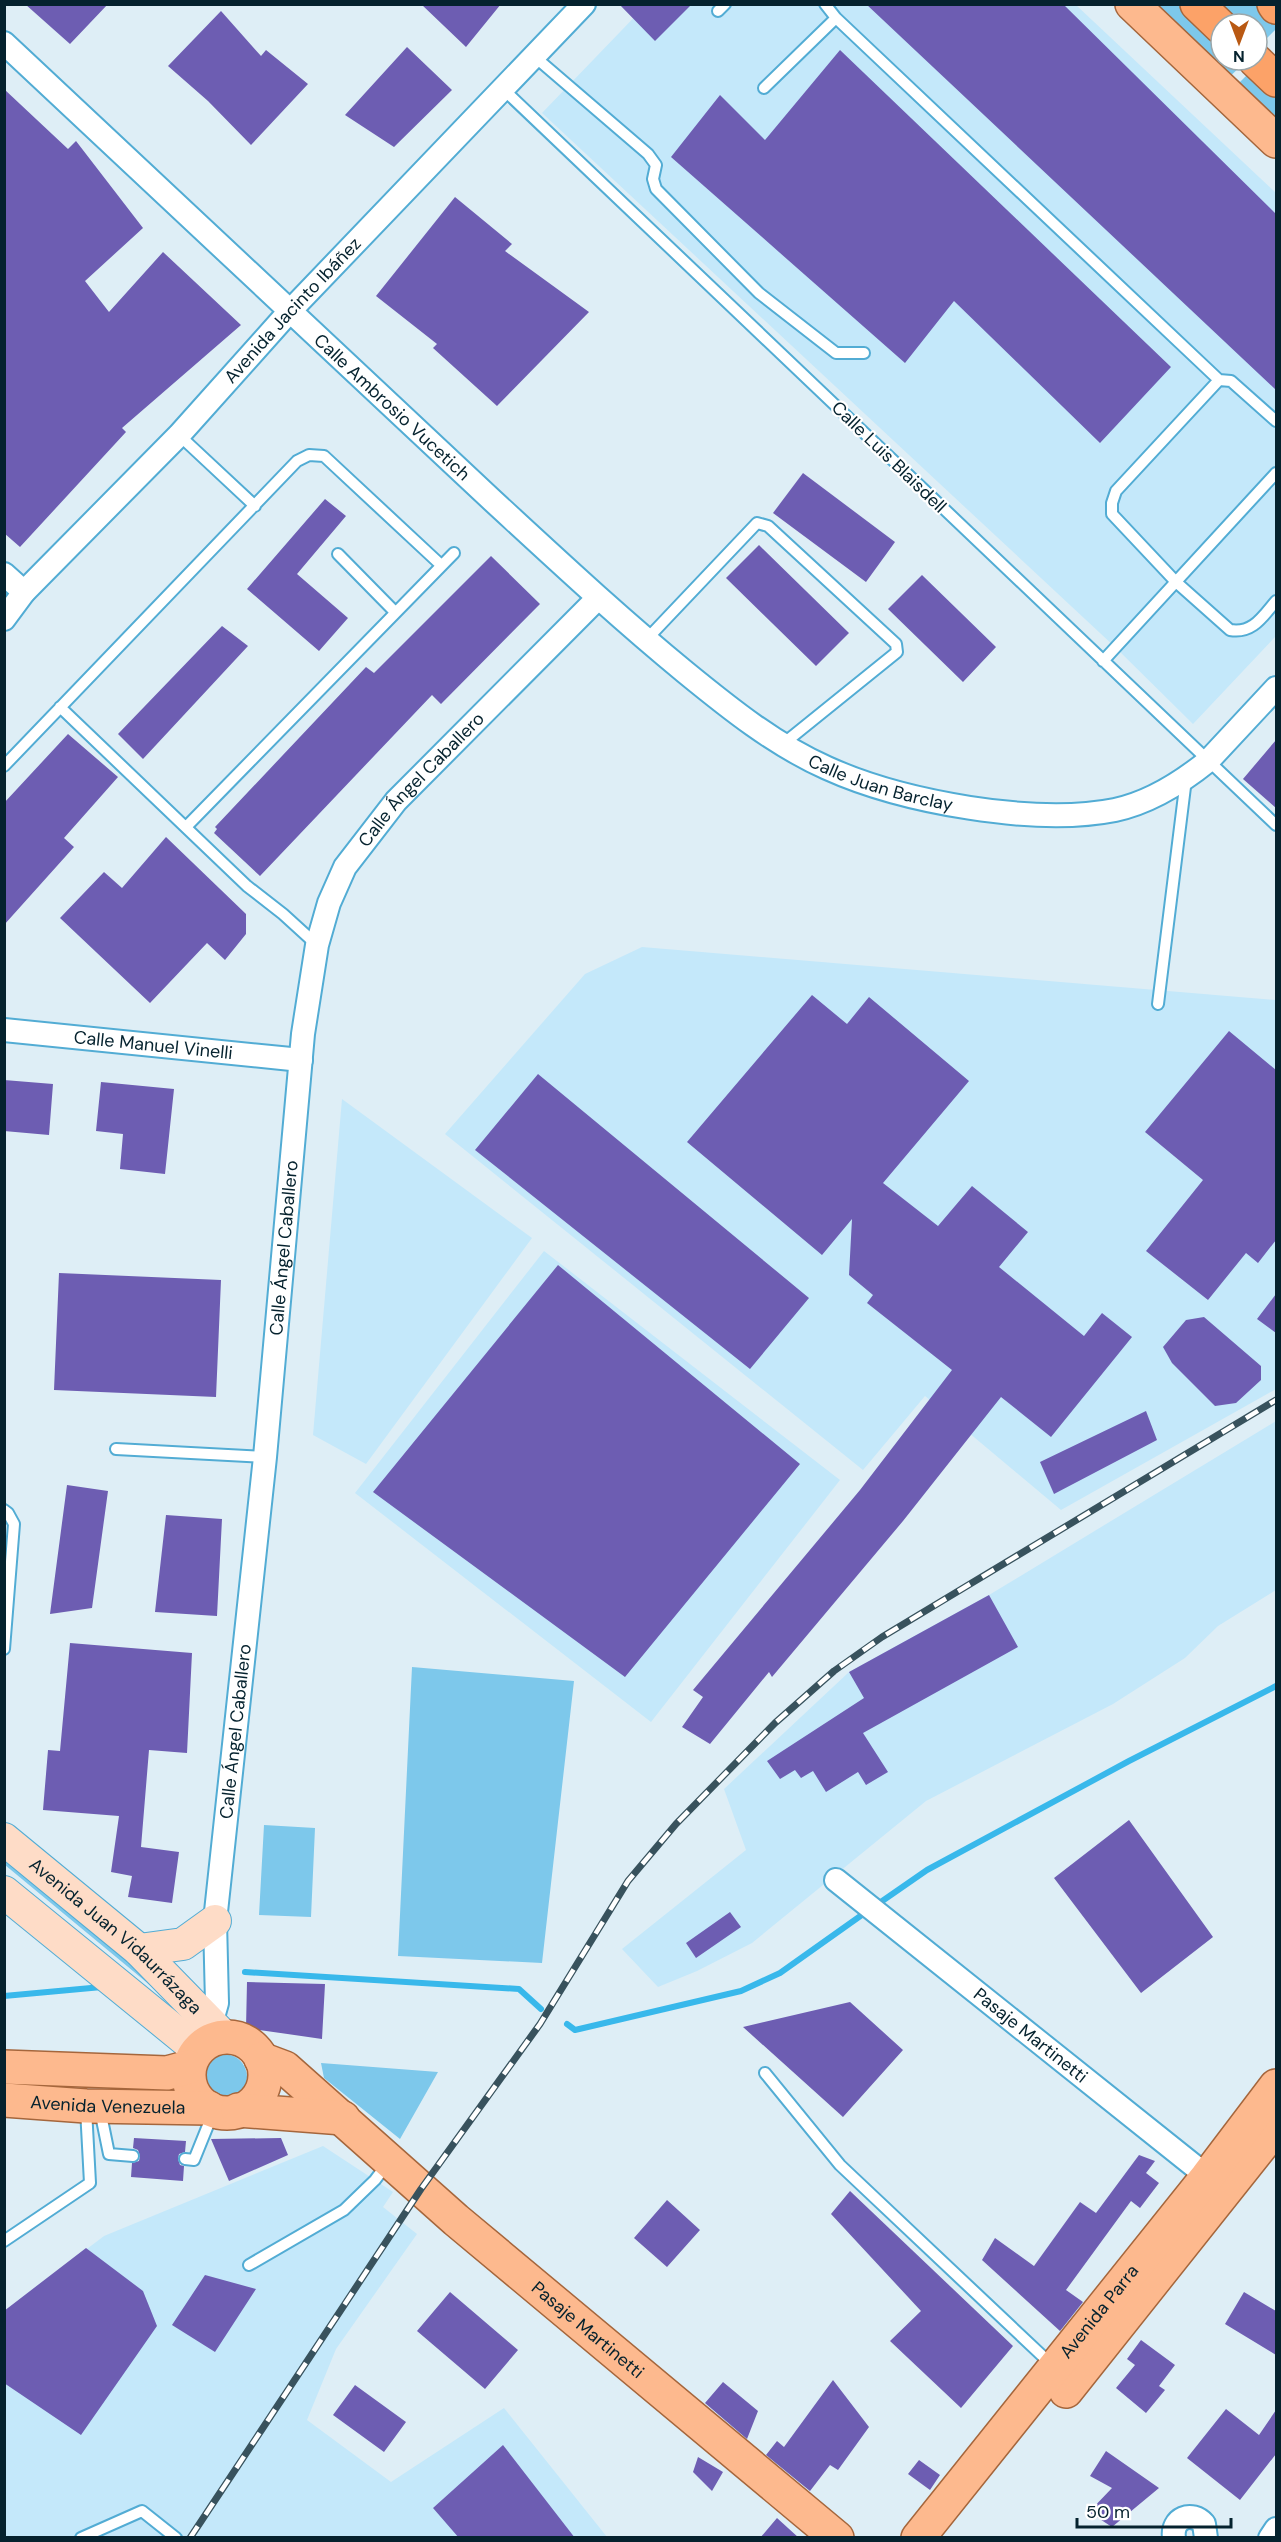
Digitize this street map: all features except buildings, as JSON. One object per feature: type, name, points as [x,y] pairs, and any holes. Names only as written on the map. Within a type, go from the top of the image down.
[{"type":"highway","points":[[1197,4],[1209,16]]},
{"type":"main road","points":[[1132,4],[1276,141]]},
{"type":"main road","name":"Avenida Juan Vidaurrázaga","points":[[4,1839],[139,1950],[218,2040]]},
{"type":"main road","name":"Avenida Juan Vidaurrázaga","points":[[4,1892],[218,2040]]},
{"type":"main road","points":[[139,1950],[183,1944],[215,1921]]},
{"type":"main road","points":[[220,2110],[250,2105],[261,2090],[265,2071],[218,2040],[190,2086],[201,2102],[220,2110],[343,2118]]},
{"type":"main road","name":"Avenida Venezuela","points":[[12,2068],[167,2073],[218,2040]]},
{"type":"main road","name":"Pasaje Martinetti","points":[[218,2040],[285,2068],[456,2220],[837,2538]]},
{"type":"main road","name":"Avenida Venezuela","points":[[7,2102],[220,2110]]},
{"type":"main road","name":"Avenida Parra","points":[[918,2538],[1064,2375],[1217,2185],[1272,2111]]},
{"type":"main road","name":"Avenida Parra","points":[[947,2538],[1064,2375]]},
{"type":"street","name":"Avenida Jacinto Ibáñez","points":[[4,619],[24,592],[179,435],[289,312],[584,4]]},
{"type":"street","name":"Calle Ambrosio Vucetich","points":[[4,43],[289,312],[598,598]]},
{"type":"street","points":[[4,574],[24,592]]},
{"type":"street","name":"Calle Juan Barclay","points":[[598,598],[735,713],[783,744],[827,768],[883,788],[950,805],[1022,813],[1081,814],[1118,809],[1159,793],[1208,761],[1276,688]]},
{"type":"street","name":"Calle Ángel Caballero","points":[[218,2040],[215,1921],[265,1457],[301,1060],[316,945],[329,903],[345,867],[367,836],[396,801],[598,598]]},
{"type":"street","name":"Calle Manuel Vinelli","points":[[4,1030],[301,1060]]},
{"type":"street","name":"Pasaje Martinetti","points":[[836,1880],[1217,2185]]},
{"type":"street","points":[[7,2102],[12,2068]]},
{"type":"street","points":[[1168,2536],[1178,2522],[1189,2516],[1195,2517],[1204,2524],[1206,2538]]},
{"type":"street","points":[[1270,2538],[1276,2529]]},
{"type":"lane","points":[[825,4],[836,18],[1219,380],[1231,381],[1276,421]]},
{"type":"lane","points":[[764,88],[836,18]]},
{"type":"lane","points":[[535,57],[648,154],[656,165],[653,179],[656,189],[759,294],[836,353],[864,353]]},
{"type":"lane","name":"Calle Luis Blaisdell","points":[[502,88],[1276,825]]},
{"type":"lane","points":[[1219,380],[1116,491],[1112,503],[1112,514],[1176,582],[1230,630],[1240,632],[1253,627],[1276,601]]},
{"type":"lane","points":[[179,435],[255,506]]},
{"type":"lane","points":[[4,766],[297,461],[309,455],[324,456],[441,565]]},
{"type":"lane","points":[[1103,661],[1276,473]]},
{"type":"lane","points":[[646,640],[757,523],[768,526],[896,644],[897,652],[783,744]]},
{"type":"lane","points":[[186,827],[454,553]]},
{"type":"lane","points":[[338,554],[395,612]]},
{"type":"lane","points":[[60,707],[247,886],[283,914],[316,945]]},
{"type":"lane","points":[[1158,1004],[1186,775]]},
{"type":"lane","points":[[116,1449],[265,1457]]},
{"type":"lane","points":[[4,1510],[14,1524],[4,1649]]},
{"type":"lane","points":[[765,2073],[840,2165],[1064,2375]]},
{"type":"lane","points":[[93,2106],[109,2154],[133,2156]]},
{"type":"lane","points":[[4,2241],[90,2183],[93,2106]]},
{"type":"lane","points":[[184,2159],[194,2160],[220,2110]]},
{"type":"lane","points":[[249,2265],[344,2210],[375,2180],[389,2162]]},
{"type":"lane","points":[[81,2538],[142,2511],[176,2538]]},
{"type":"shaded area","points":[[646,5],[1076,5],[1276,193],[1276,636],[1193,724],[1115,647],[542,113]]},
{"type":"shaded area","points":[[1145,5],[1178,5],[1209,34],[1209,66]]},
{"type":"shaded area","points":[[1214,5],[1258,5],[1265,12],[1221,12]]},
{"type":"shaded area","points":[[1269,15],[1276,22],[1276,29],[1269,36]]},
{"type":"shaded area","points":[[1216,72],[1235,72],[1225,81]]},
{"type":"shaded area","points":[[1250,72],[1276,98],[1276,128],[1234,88]]},
{"type":"shaded area","points":[[642,947],[1276,1000],[1276,1389],[1061,1510],[925,1396],[863,1470],[445,1134],[585,974]]},
{"type":"shaded area","points":[[342,1099],[532,1238],[366,1464],[313,1435]]},
{"type":"shaded area","points":[[544,1251],[840,1480],[651,1722],[355,1493]]},
{"type":"shaded area","points":[[1276,1421],[1276,1590],[1218,1626],[1185,1658],[1113,1704],[926,1801],[752,1943],[697,1971],[658,1987],[622,1949],[746,1850],[724,1789],[849,1672],[989,1595]]},
{"type":"shaded area","points":[[412,1667],[574,1681],[542,1963],[398,1956]]},
{"type":"shaded area","points":[[264,1825],[315,1828],[311,1917],[259,1915]]},
{"type":"shaded area","points":[[4,1849],[123,1948],[180,2010],[5,1865]]},
{"type":"shaded area","points":[[224,2054],[240,2061],[247,2077],[240,2093],[224,2100],[208,2093],[201,2077],[208,2061]]},
{"type":"shaded area","points":[[321,2063],[438,2072],[400,2139],[324,2078]]},
{"type":"shaded area","points":[[323,2146],[393,2192],[383,2207],[417,2234],[336,2349],[307,2420],[391,2482],[504,2408],[607,2537],[5,2538],[5,2311],[104,2236]]},
{"type":"waterway","points":[[875,1906],[927,1870],[1129,1761],[1276,1686]]},
{"type":"waterway","points":[[567,2024],[575,2030],[741,1991],[780,1973],[866,1912]]},
{"type":"waterway","points":[[245,1972],[519,1989],[541,2009]]},
{"type":"waterway","points":[[4,1996],[102,1987]]},
{"type":"railway","points":[[190,2538],[421,2189],[540,2024],[628,1881],[676,1824],[775,1723],[834,1671],[882,1637],[1276,1400]]}]
